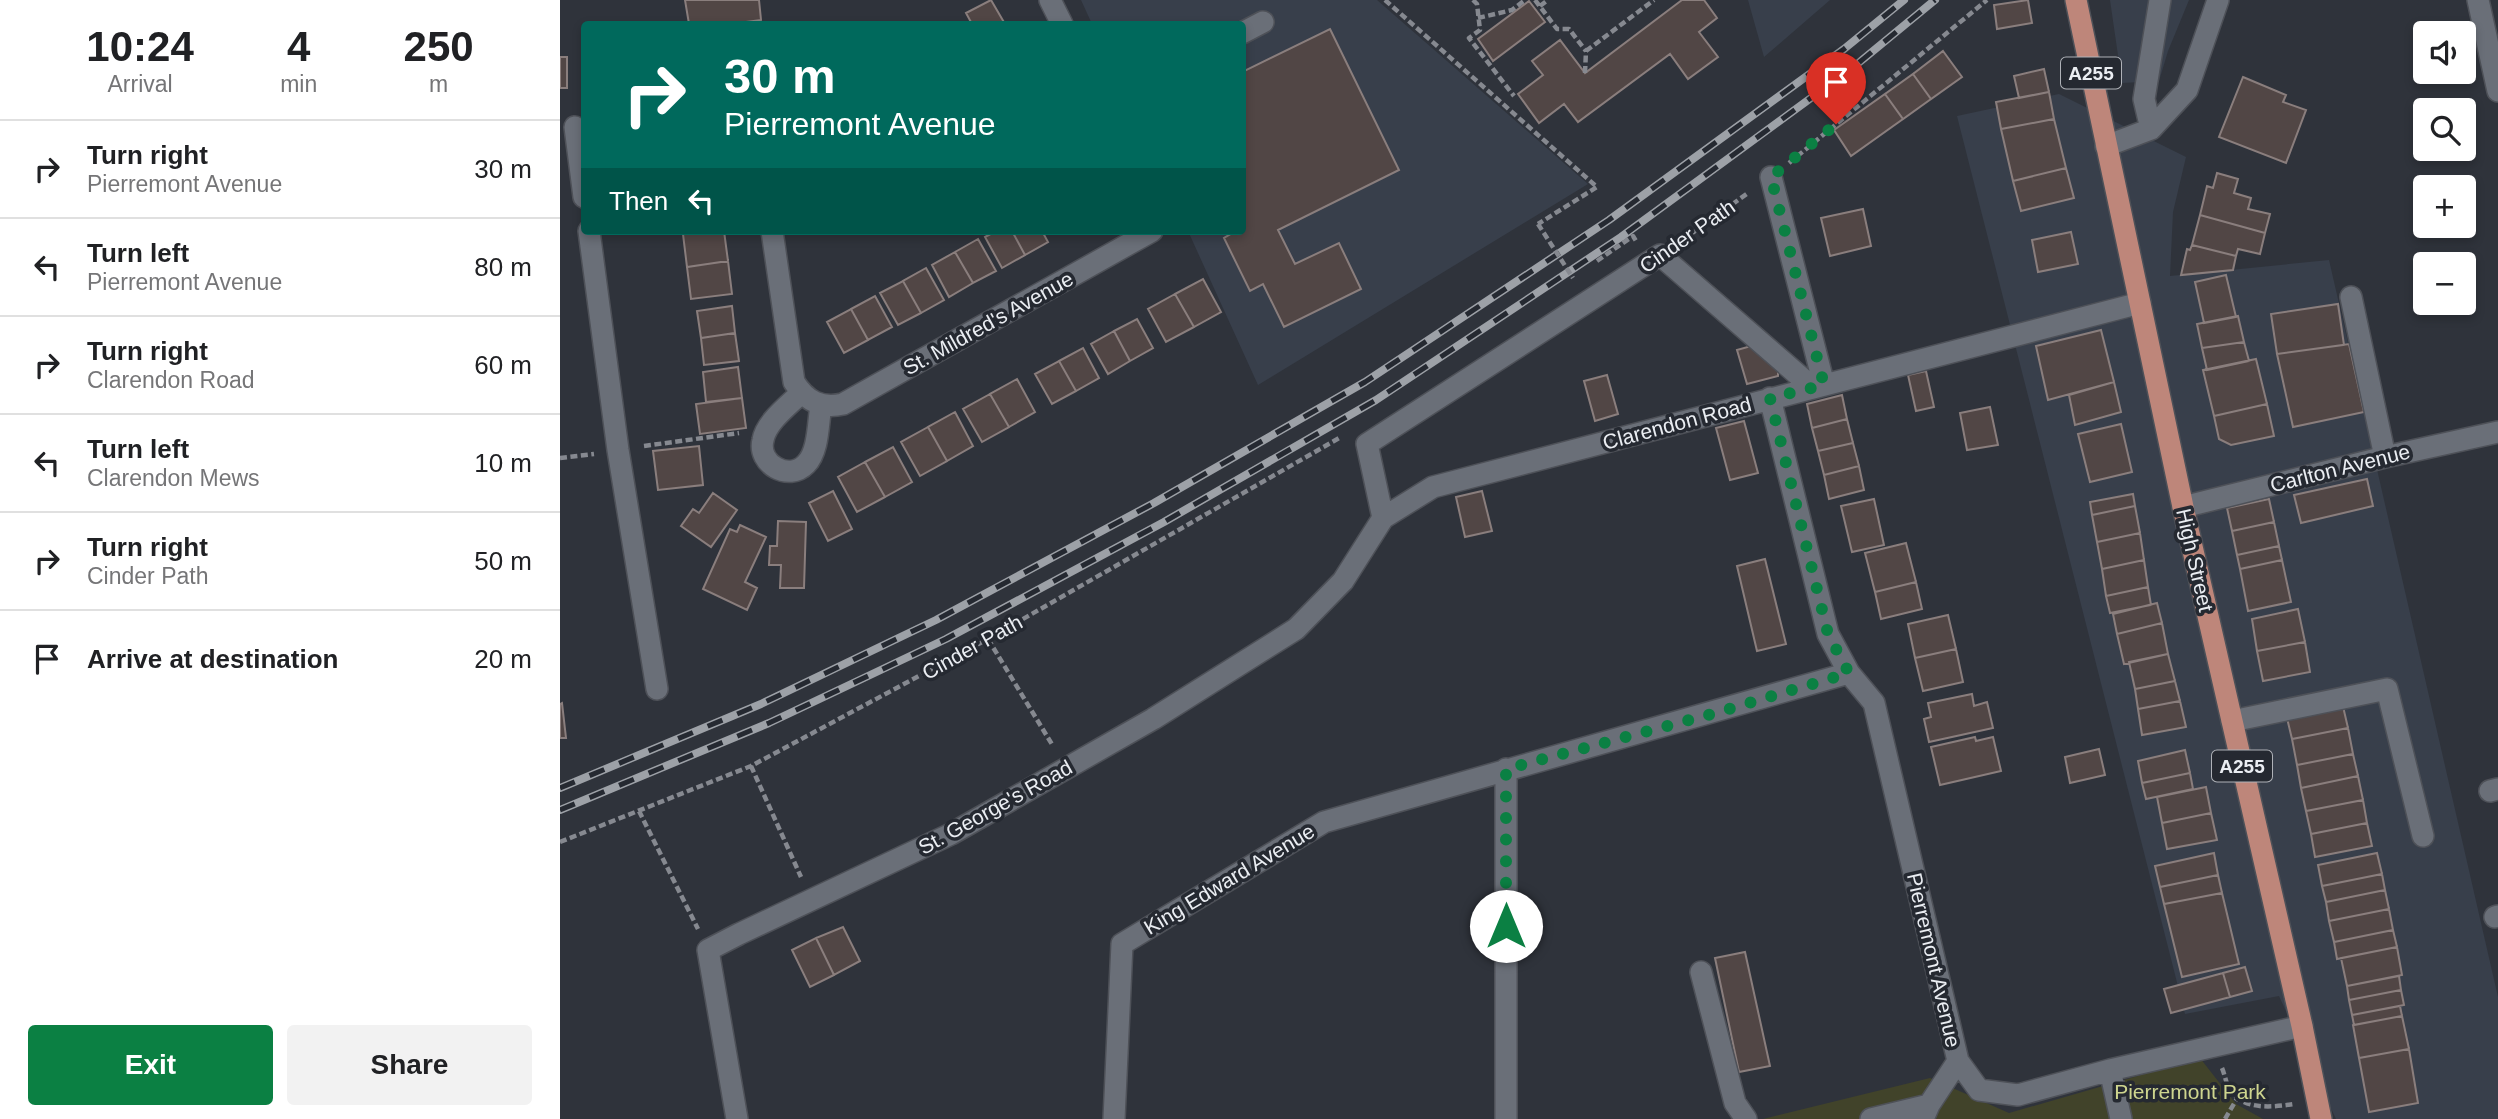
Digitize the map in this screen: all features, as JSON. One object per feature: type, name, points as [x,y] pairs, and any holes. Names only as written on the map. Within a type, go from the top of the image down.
[{"type":"main road","name":"High Street","points":[[2076,0],[2183,507],[2319,1110]]},
{"type":"street","points":[[1050,0],[1060,21]]},
{"type":"street","points":[[2151,129],[2144,99],[2160,0]]},
{"type":"street","points":[[2106,145],[2151,129],[2187,90],[2218,0]]},
{"type":"street","points":[[2478,0],[2498,91]]},
{"type":"street","points":[[1246,31],[1264,22]]},
{"type":"street","points":[[573,128],[581,178]]},
{"type":"street","points":[[1771,177],[1818,386]]},
{"type":"street","points":[[590,235],[618,450],[657,689]]},
{"type":"street","points":[[773,235],[794,382],[801,393],[821,405],[811,457],[797,470],[779,470],[770,464],[762,447],[763,437],[801,393]]},
{"type":"street","name":"St. Mildred's Avenue","points":[[821,405],[843,404],[1145,235]]},
{"type":"street","points":[[1660,255],[1818,386]]},
{"type":"street","name":"Cinder Path","points":[[1367,444],[1660,255]]},
{"type":"street","points":[[2351,297],[2385,457]]},
{"type":"street","name":"Clarendon Road","points":[[1383,518],[1433,487],[2140,303]]},
{"type":"street","name":"Pierremont Avenue","points":[[1770,398],[1828,634],[1849,673],[1874,703],[1958,1061],[1979,1090],[2018,1095],[2110,1070],[2302,1026]]},
{"type":"street","name":"Carlton Avenue","points":[[2183,507],[2498,432]]},
{"type":"street","points":[[1367,444],[1383,518]]},
{"type":"street","name":"St. George's Road","points":[[708,950],[951,834],[1153,719],[1296,629],[1343,581],[1383,518]]},
{"type":"street","points":[[1506,1119],[1506,769],[1712,714],[1849,673]]},
{"type":"street","points":[[2232,721],[2388,689],[2423,836]]},
{"type":"street","name":"King Edward Avenue","points":[[1114,1119],[1122,944],[1324,822],[1506,769]]},
{"type":"street","points":[[708,950],[737,1119]]},
{"type":"street","points":[[1701,972],[1735,1103],[1746,1119]]},
{"type":"street","points":[[1871,1119],[1926,1112],[1958,1061]]},
{"type":"street","points":[[2110,1070],[2121,1119]]},
{"type":"path","points":[[1385,0],[1597,187],[1538,224],[1573,278],[1583,271]]},
{"type":"path","points":[[1473,0],[1477,4],[1480,30],[1469,38],[1514,96]]},
{"type":"path","points":[[1478,18],[1512,10],[1525,0]]},
{"type":"path","points":[[1535,0],[1558,29],[1569,29],[1586,51],[1585,73]]},
{"type":"path","points":[[1540,6],[1548,0]]},
{"type":"path","points":[[1586,51],[1654,0]]},
{"type":"path","name":"Cinder Path","points":[[1660,255],[1771,177],[1987,0]]},
{"type":"path","points":[[1593,264],[1633,236]]},
{"type":"path","points":[[560,458],[768,429]]},
{"type":"path","name":"Cinder Path","points":[[560,842],[751,766],[988,639],[1353,431],[1367,444]]},
{"type":"path","points":[[988,639],[1067,768]]},
{"type":"path","points":[[751,766],[811,900]]},
{"type":"path","points":[[639,811],[708,950]]},
{"type":"path","points":[[2217,1047],[2231,1090],[2245,1103],[2270,1108],[2319,1110]]},
{"type":"path","points":[[2225,1119],[2238,1097]]},
{"type":"shaded area","points":[[1081,0],[1377,0],[1588,184],[1258,385],[1190,235],[1246,235],[1246,21],[1091,21]]},
{"type":"shaded area","points":[[1748,0],[1830,0],[1764,57]]},
{"type":"shaded area","points":[[2110,0],[2189,0],[2159,81],[2122,83]]},
{"type":"shaded area","points":[[2059,94],[2186,157],[2173,212],[2170,276],[2329,260],[2498,997],[2498,1119],[2336,1119],[2279,996],[2185,1014],[1957,116]]},
{"type":"green space","name":"Pierremont Park","points":[[2200,1058],[2236,1104],[2263,1119],[1763,1119],[1930,1078],[2009,1113]]},
{"type":"building","points":[[685,0],[759,0],[761,20],[688,21]]},
{"type":"building","points":[[991,0],[1003,21],[970,21],[966,13]]},
{"type":"building","points":[[1682,0],[1704,0],[1717,18],[1699,32],[1718,57],[1688,79],[1670,54],[1578,122],[1564,104],[1539,123],[1518,94],[1543,75],[1532,61],[1560,40],[1585,73]]},
{"type":"building","points":[[2028,0],[2032,23],[1997,29],[1994,5]]},
{"type":"building","points":[[1529,1],[1545,22],[1493,61],[1478,39]]},
{"type":"building","points":[[1330,29],[1399,170],[1278,230],[1295,264],[1339,243],[1361,289],[1284,327],[1263,284],[1250,291],[1224,238],[1229,235],[1246,235],[1246,70]]},
{"type":"building","points":[[1943,51],[1962,77],[1931,99],[1913,74]]},
{"type":"building","points":[[560,57],[567,57],[567,88],[560,88]]},
{"type":"building","points":[[2044,69],[2049,92],[2019,98],[2014,76]]},
{"type":"building","points":[[1913,74],[1931,99],[1903,119],[1885,94]]},
{"type":"building","points":[[2243,77],[2286,95],[2283,102],[2306,110],[2286,163],[2219,137]]},
{"type":"building","points":[[2049,92],[2054,119],[2001,129],[1996,102]]},
{"type":"building","points":[[1885,94],[1903,119],[1851,156],[1834,130]]},
{"type":"building","points":[[2054,119],[2066,168],[2013,181],[2001,129]]},
{"type":"building","points":[[2066,168],[2074,198],[2021,211],[2013,181]]},
{"type":"building","points":[[2217,173],[2238,179],[2234,193],[2251,198],[2248,209],[2270,214],[2265,233],[2200,215],[2207,186],[2213,188]]},
{"type":"building","points":[[1863,209],[1871,246],[1830,256],[1821,218]]},
{"type":"building","points":[[2200,215],[2265,233],[2260,254],[2238,249],[2236,256],[2192,245]]},
{"type":"building","points":[[2071,232],[2078,264],[2038,272],[2032,240]]},
{"type":"building","points":[[683,235],[725,235],[728,261],[687,267]]},
{"type":"building","points":[[1014,235],[1025,255],[1002,268],[985,237]]},
{"type":"building","points":[[1014,235],[1044,235],[1048,242],[1025,255]]},
{"type":"building","points":[[978,239],[996,271],[973,283],[955,252]]},
{"type":"building","points":[[2192,245],[2236,256],[2233,270],[2181,275],[2187,249],[2190,250]]},
{"type":"building","points":[[955,252],[973,283],[949,297],[932,265]]},
{"type":"building","points":[[728,261],[732,294],[691,299],[687,267]]},
{"type":"building","points":[[926,268],[944,300],[921,313],[903,281]]},
{"type":"building","points":[[2226,275],[2236,317],[2204,323],[2195,282]]},
{"type":"building","points":[[1203,279],[1221,312],[1194,327],[1175,294]]},
{"type":"building","points":[[903,281],[921,313],[898,325],[880,293]]},
{"type":"building","points":[[1175,294],[1194,327],[1166,342],[1148,309]]},
{"type":"building","points":[[875,296],[892,327],[868,340],[851,309]]},
{"type":"building","points":[[2338,304],[2344,345],[2277,354],[2271,314]]},
{"type":"building","points":[[732,306],[735,333],[701,338],[697,311]]},
{"type":"building","points":[[851,309],[868,340],[844,353],[827,322]]},
{"type":"building","points":[[2238,316],[2244,342],[2202,348],[2197,324]]},
{"type":"building","points":[[1137,319],[1153,348],[1130,361],[1114,331]]},
{"type":"building","points":[[2101,330],[2114,382],[2048,400],[2036,346]]},
{"type":"building","points":[[1114,331],[1130,361],[1108,374],[1091,344]]},
{"type":"building","points":[[735,333],[739,361],[704,365],[701,338]]},
{"type":"building","points":[[2244,342],[2249,361],[2207,370],[2202,348]]},
{"type":"building","points":[[2349,344],[2364,412],[2293,427],[2277,354]]},
{"type":"building","points":[[1751,346],[1778,369],[1778,376],[1747,384],[1737,350]]},
{"type":"building","points":[[1083,348],[1099,378],[1076,391],[1059,361]]},
{"type":"building","points":[[2256,359],[2267,404],[2214,416],[2203,370]]},
{"type":"building","points":[[1059,361],[1076,391],[1052,404],[1035,374]]},
{"type":"building","points":[[738,367],[742,398],[706,402],[703,372]]},
{"type":"building","points":[[1926,371],[1934,407],[1916,411],[1908,375]]},
{"type":"building","points":[[1607,375],[1618,414],[1595,421],[1584,381]]},
{"type":"building","points":[[1017,379],[1035,412],[1009,427],[990,394]]},
{"type":"building","points":[[2114,382],[2121,412],[2075,425],[2069,395]]},
{"type":"building","points":[[990,394],[1009,427],[982,442],[963,409]]},
{"type":"building","points":[[1842,395],[1847,419],[1812,428],[1807,404]]},
{"type":"building","points":[[742,398],[746,428],[700,434],[696,404]]},
{"type":"building","points":[[2267,404],[2274,436],[2231,445],[2219,439],[2214,416]]},
{"type":"building","points":[[1990,407],[1998,445],[1967,450],[1960,413]]},
{"type":"building","points":[[955,412],[973,446],[947,461],[928,427]]},
{"type":"building","points":[[1847,419],[1853,443],[1818,451],[1812,428]]},
{"type":"building","points":[[1744,421],[1758,473],[1730,480],[1716,428]]},
{"type":"building","points":[[2121,424],[2132,472],[2090,482],[2078,434]]},
{"type":"building","points":[[928,427],[947,461],[920,476],[901,442]]},
{"type":"building","points":[[1853,443],[1859,466],[1824,475],[1818,451]]},
{"type":"building","points":[[699,446],[703,485],[658,490],[653,451]]},
{"type":"building","points":[[893,447],[912,482],[885,497],[865,462]]},
{"type":"building","points":[[865,462],[885,497],[857,512],[838,477]]},
{"type":"building","points":[[1859,466],[1864,490],[1829,499],[1824,475]]},
{"type":"building","points":[[2367,479],[2373,506],[2301,523],[2294,495]]},
{"type":"building","points":[[833,491],[852,529],[828,541],[809,503]]},
{"type":"building","points":[[1482,491],[1492,531],[1465,537],[1456,497]]},
{"type":"building","points":[[713,493],[737,510],[711,547],[681,526],[693,509],[699,513]]},
{"type":"building","points":[[2133,494],[2135,506],[2092,515],[2090,502]]},
{"type":"building","points":[[1874,499],[1884,545],[1852,552],[1841,506]]},
{"type":"building","points":[[2269,499],[2274,522],[2232,531],[2227,508]]},
{"type":"building","points":[[2135,506],[2140,533],[2097,542],[2092,515]]},
{"type":"building","points":[[778,521],[806,522],[804,588],[780,588],[781,565],[769,565],[770,546],[777,546]]},
{"type":"building","points":[[2274,522],[2279,546],[2237,555],[2232,531]]},
{"type":"building","points":[[740,525],[766,537],[745,582],[757,588],[747,610],[703,589],[730,529],[737,532]]},
{"type":"building","points":[[2140,533],[2144,560],[2102,569],[2097,542]]},
{"type":"building","points":[[1906,543],[1916,582],[1875,592],[1865,553]]},
{"type":"building","points":[[2279,546],[2282,560],[2240,569],[2237,555]]},
{"type":"building","points":[[1765,559],[1786,644],[1757,651],[1737,566]]},
{"type":"building","points":[[2144,560],[2148,587],[2106,596],[2102,569]]},
{"type":"building","points":[[2282,560],[2291,602],[2248,611],[2240,569]]},
{"type":"building","points":[[1916,582],[1922,609],[1881,619],[1875,592]]},
{"type":"building","points":[[2148,587],[2151,605],[2110,613],[2106,596]]},
{"type":"building","points":[[2157,603],[2162,623],[2117,634],[2113,614]]},
{"type":"building","points":[[2298,609],[2305,642],[2257,651],[2252,619]]},
{"type":"building","points":[[1948,615],[1956,649],[1915,658],[1908,624]]},
{"type":"building","points":[[2162,623],[2168,654],[2124,664],[2117,634]]},
{"type":"building","points":[[2305,642],[2310,672],[2263,681],[2257,651]]},
{"type":"building","points":[[1956,649],[1963,682],[1923,691],[1915,658]]},
{"type":"building","points":[[2168,654],[2175,681],[2135,689],[2129,662]]},
{"type":"building","points":[[2175,681],[2180,701],[2138,709],[2135,689]]},
{"type":"building","points":[[1972,694],[1974,706],[1987,702],[1993,728],[1929,742],[1924,719],[1931,717],[1928,703]]},
{"type":"building","points":[[2180,701],[2186,727],[2142,735],[2138,709]]},
{"type":"building","points":[[2342,702],[2348,728],[2292,739],[2286,714]]},
{"type":"building","points":[[562,703],[566,738],[560,738]]},
{"type":"building","points":[[2348,728],[2353,754],[2297,765],[2292,739]]},
{"type":"building","points":[[1975,737],[1976,741],[1993,737],[2001,771],[1940,785],[1931,747]]},
{"type":"building","points":[[2099,749],[2105,775],[2070,783],[2065,757]]},
{"type":"building","points":[[2185,750],[2190,773],[2142,783],[2138,761]]},
{"type":"building","points":[[2353,754],[2358,776],[2301,788],[2297,765]]},
{"type":"building","points":[[2190,773],[2193,789],[2146,799],[2142,783]]},
{"type":"building","points":[[2358,776],[2363,800],[2306,811],[2301,788]]},
{"type":"building","points":[[2206,787],[2211,813],[2162,823],[2157,797]]},
{"type":"building","points":[[2363,800],[2367,823],[2311,834],[2306,811]]},
{"type":"building","points":[[2211,813],[2217,840],[2167,849],[2162,823]]},
{"type":"building","points":[[2367,823],[2372,846],[2315,857],[2311,834]]},
{"type":"building","points":[[2214,853],[2218,875],[2160,887],[2155,866]]},
{"type":"building","points":[[2377,853],[2382,874],[2322,886],[2318,865]]},
{"type":"building","points":[[2382,874],[2385,890],[2326,902],[2322,886]]},
{"type":"building","points":[[2218,875],[2222,893],[2164,904],[2160,887]]},
{"type":"building","points":[[2385,890],[2389,909],[2329,921],[2326,902]]},
{"type":"building","points":[[2222,893],[2239,964],[2182,977],[2164,904]]},
{"type":"building","points":[[2389,909],[2393,930],[2334,942],[2329,921]]},
{"type":"building","points":[[843,927],[860,961],[834,975],[816,938]]},
{"type":"building","points":[[2393,930],[2397,947],[2337,959],[2334,942]]},
{"type":"building","points":[[816,938],[834,975],[810,987],[792,950]]},
{"type":"building","points":[[2397,947],[2402,975],[2347,986],[2341,958]]},
{"type":"building","points":[[1745,952],[1770,1066],[1739,1072],[1715,958]]},
{"type":"building","points":[[2245,967],[2252,991],[2230,997],[2223,973]]},
{"type":"building","points":[[2223,973],[2230,997],[2171,1013],[2164,989]]},
{"type":"building","points":[[2399,976],[2401,990],[2349,1000],[2347,986]]},
{"type":"building","points":[[2401,990],[2404,1005],[2352,1015],[2349,1000]]},
{"type":"building","points":[[2400,1006],[2402,1016],[2354,1025],[2352,1015]]},
{"type":"building","points":[[2402,1016],[2409,1049],[2359,1058],[2353,1025]]},
{"type":"building","points":[[2409,1049],[2418,1103],[2369,1112],[2359,1058]]},
{"type":"railway","points":[[560,788],[761,704],[936,620],[1154,503],[1365,382],[1609,220],[1844,49],[1904,0]]},
{"type":"railway","points":[[560,810],[769,723],[946,639],[1164,522],[1376,400],[1621,237],[1856,65],[1935,0]]},
{"type":"route","points":[[1506,926],[1506,769],[1712,714],[1849,673],[1828,634],[1770,398],[1824,385],[1771,177],[1836,124]]}]
